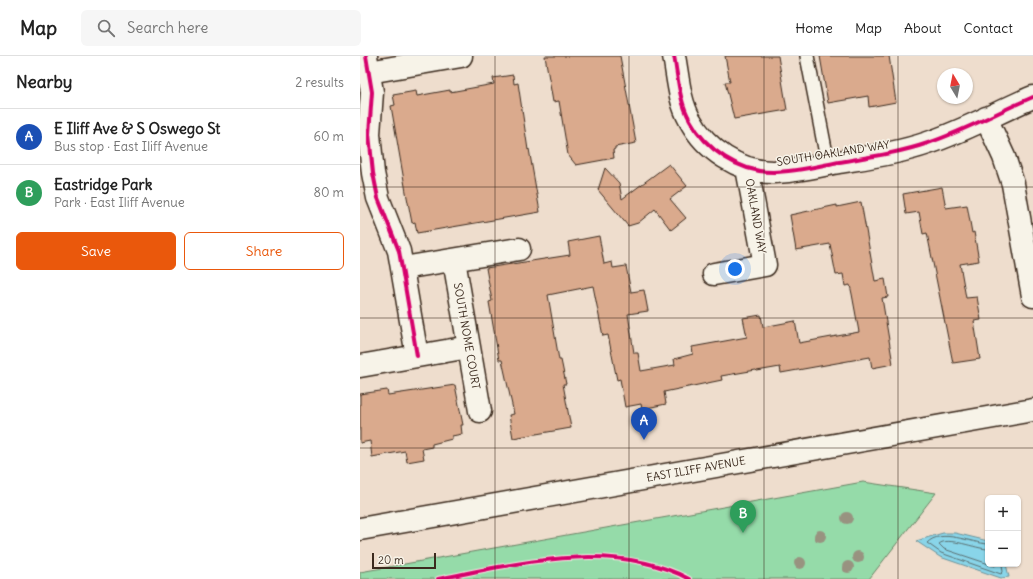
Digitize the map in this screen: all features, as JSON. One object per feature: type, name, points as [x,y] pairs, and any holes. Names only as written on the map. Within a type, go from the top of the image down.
[{"type":"street","points":[[417,356],[399,251],[378,198],[373,173],[370,134],[372,92],[367,64],[461,56]]},
{"type":"street","name":"SOUTH OAKLAND WAY","points":[[674,56],[682,102],[690,120],[705,141],[720,154],[747,168],[772,172],[897,152],[928,143],[1033,97]]},
{"type":"street","points":[[986,118],[1004,157],[1013,184],[1033,296]]},
{"type":"street","name":"OAKLAND WAY","points":[[714,274],[765,265],[747,168]]},
{"type":"street","points":[[403,268],[519,249]]},
{"type":"street","name":"SOUTH NOME COURT","points":[[454,260],[480,411]]},
{"type":"street","points":[[360,366],[469,347]]},
{"type":"street","name":"EAST ILIFF AVENUE","points":[[360,529],[1033,410]]},
{"type":"lane","points":[[807,56],[828,164]]},
{"type":"green space","points":[[863,482],[936,493],[869,579],[360,579],[360,572]]},
{"type":"water","points":[[943,533],[955,533],[985,540],[985,567],[1007,567],[1009,577],[1001,578],[940,557],[916,541]]},
{"type":"building","points":[[545,56],[620,56],[636,143],[615,147],[613,150],[614,158],[576,165],[568,155],[559,101],[553,102]]},
{"type":"building","points":[[725,56],[778,56],[787,110],[734,119],[725,82],[730,82]]},
{"type":"building","points":[[820,56],[889,56],[896,102],[869,107],[868,96],[828,103]]},
{"type":"building","points":[[513,75],[514,84],[518,83],[528,150],[529,149],[540,212],[417,233],[415,222],[412,223],[391,106],[395,105],[393,95],[416,91],[417,96],[450,90],[450,92],[494,84],[493,78]]},
{"type":"building","points":[[669,164],[687,186],[670,199],[686,218],[671,230],[655,209],[638,223],[628,226],[598,190],[605,168],[619,183],[622,199]]},
{"type":"building","points":[[942,187],[946,208],[967,205],[979,261],[960,264],[966,298],[977,297],[981,320],[974,321],[980,359],[953,363],[927,233],[923,234],[919,212],[906,214],[903,194]]},
{"type":"building","points":[[861,202],[875,281],[885,279],[888,297],[882,298],[893,364],[872,368],[870,357],[781,373],[780,367],[756,370],[721,376],[722,380],[664,392],[666,404],[642,409],[641,404],[625,407],[620,379],[617,380],[608,335],[603,336],[593,286],[548,295],[559,360],[561,360],[566,384],[563,384],[571,428],[513,438],[509,415],[514,414],[502,360],[499,360],[489,302],[492,301],[486,268],[570,255],[568,242],[599,236],[604,264],[612,262],[613,268],[626,266],[631,292],[644,290],[648,311],[628,314],[634,353],[638,353],[641,371],[675,365],[674,359],[693,354],[692,347],[747,337],[743,318],[761,315],[763,327],[795,321],[799,343],[859,332],[850,285],[845,286],[843,274],[836,275],[830,244],[796,250],[790,215],[837,205],[837,207]]},
{"type":"building","points":[[455,385],[463,425],[461,425],[462,434],[452,436],[452,439],[432,444],[432,447],[422,449],[424,459],[407,462],[405,451],[372,457],[370,441],[360,443],[360,394],[387,390],[388,395]]},
{"type":"cycle path","points":[[366,56],[372,92],[369,134],[373,173],[378,198],[399,251],[417,356]]},
{"type":"cycle path","points":[[674,56],[683,105],[697,131],[714,150],[725,157],[748,168],[760,171],[781,172],[798,170],[906,149],[955,133],[1033,97]]},
{"type":"cycle path","points":[[438,579],[533,561],[598,557],[629,560],[660,567],[689,579]]},
{"type":"place","name":"E Iliff Ave & S Oswego St","points":[[644,440]]},
{"type":"place","name":"Eastridge Park","points":[[743,533]]}]
